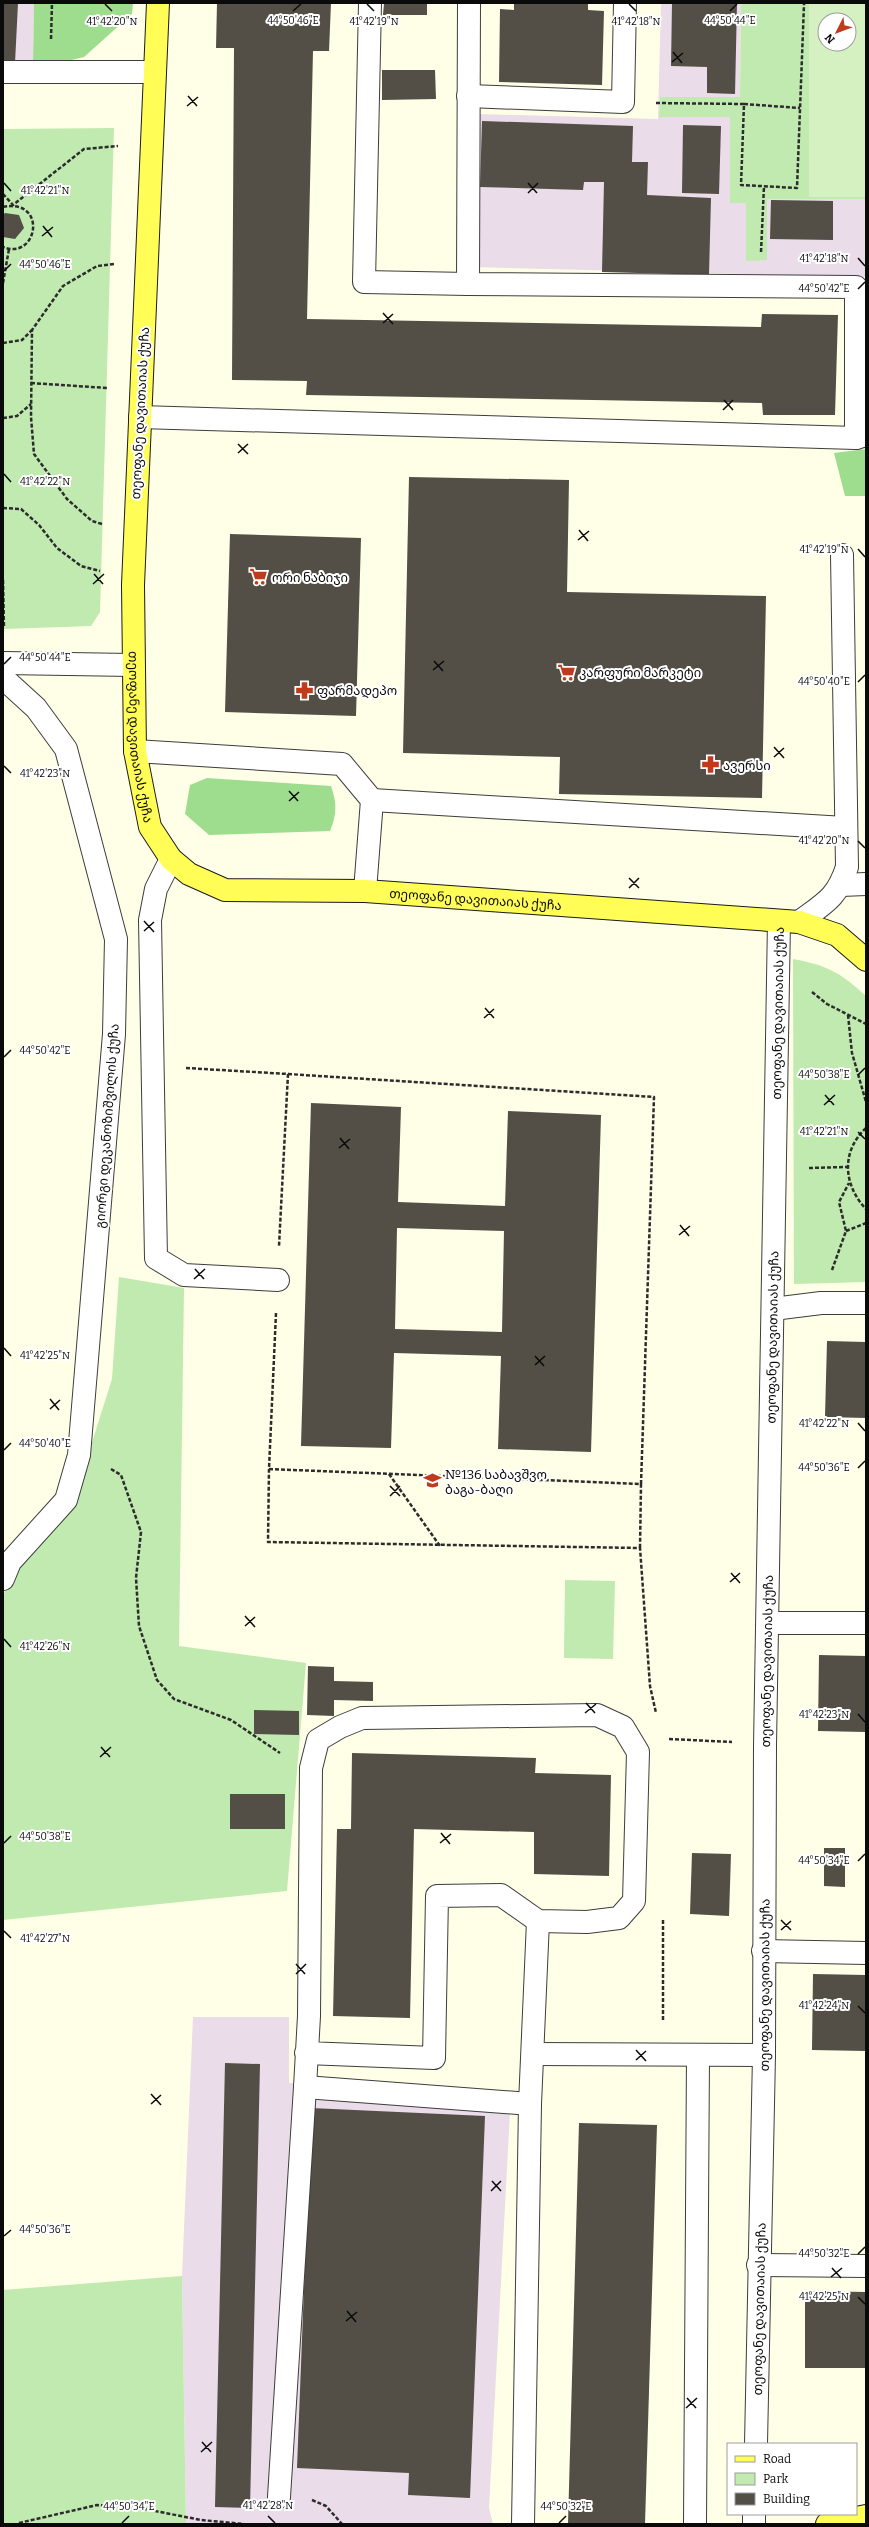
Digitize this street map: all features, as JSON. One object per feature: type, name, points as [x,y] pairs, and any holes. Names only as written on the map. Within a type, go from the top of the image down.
[{"type":"main road","name":"თეოფანე დავითაიას ქუჩა","points":[[158,3],[133,585],[132,665],[135,750],[150,827],[171,859],[189,874],[225,890],[365,891],[789,922]]},
{"type":"main road","points":[[789,922],[837,935],[866,960]]},
{"type":"main road","points":[[827,2524],[866,2516]]},
{"type":"street","points":[[140,417],[861,436],[856,287],[364,282],[370,3]]},
{"type":"street","points":[[468,284],[469,3]]},
{"type":"street","points":[[468,96],[623,102],[625,3]]},
{"type":"street","points":[[3,72],[155,72]]},
{"type":"street","points":[[789,922],[833,897],[841,885],[847,867],[845,828],[842,554]]},
{"type":"street","points":[[3,663],[132,665]]},
{"type":"street","name":"გიორგი დეკანოზიშვილის ქუჩა","points":[[3,678],[36,708],[66,749],[116,939],[114,1034],[79,1456],[66,1500],[5,1568]]},
{"type":"street","points":[[135,750],[342,764],[372,800],[365,891]]},
{"type":"street","points":[[372,800],[845,828]]},
{"type":"street","points":[[171,859],[156,889],[150,920],[151,1068],[156,1164],[156,1258],[184,1275],[278,1280]]},
{"type":"street","points":[[841,885],[866,884]]},
{"type":"street","name":"თეოფანე დავითაიას ქუჩა","points":[[756,2443],[758,2265],[764,2055],[763,1951],[769,1623],[777,964],[789,922]]},
{"type":"street","points":[[773,1309],[821,1303],[866,1303]]},
{"type":"street","points":[[769,1623],[866,1623]]},
{"type":"street","points":[[279,2497],[306,2053],[309,2016],[311,1768],[318,1740],[340,1727],[362,1718],[597,1715],[623,1727],[638,1752],[634,1901],[619,1918],[587,1922],[538,1921],[501,1895],[437,1896],[434,2058],[306,2053]]},
{"type":"street","points":[[522,2524],[530,2104],[538,1921]]},
{"type":"street","points":[[763,1951],[866,1953]]},
{"type":"street","points":[[532,2054],[764,2055]]},
{"type":"street","points":[[695,2524],[698,2055]]},
{"type":"street","points":[[305,2087],[530,2104]]},
{"type":"street","points":[[758,2265],[866,2266]]},
{"type":"path","points":[[744,104],[741,185],[797,188],[804,4]]},
{"type":"path","points":[[623,102],[744,104],[800,108]]},
{"type":"path","points":[[3,207],[13,205],[84,149],[126,146]]},
{"type":"path","points":[[759,286],[764,186]]},
{"type":"path","points":[[3,194],[13,205],[24,209],[32,218],[34,229],[30,240],[21,248],[9,249],[3,247]]},
{"type":"path","points":[[3,283],[9,249]]},
{"type":"path","points":[[3,343],[22,340],[32,330],[63,286],[97,266],[116,264]]},
{"type":"path","points":[[32,330],[31,404],[34,454],[67,499],[92,521],[105,525]]},
{"type":"path","points":[[31,383],[110,388]]},
{"type":"path","points":[[3,418],[17,416],[31,404]]},
{"type":"path","points":[[3,508],[21,509],[39,525],[58,548],[81,566],[103,572]]},
{"type":"path","points":[[3,580],[4,633]]},
{"type":"path","points":[[777,964],[827,1004],[866,1024]]},
{"type":"path","points":[[848,1014],[852,1053],[866,1102]]},
{"type":"path","points":[[151,1068],[288,1074],[654,1096],[640,1548],[650,1686]]},
{"type":"path","points":[[288,1074],[269,1469],[268,1542],[440,1546],[640,1548]]},
{"type":"path","points":[[866,1128],[859,1134],[850,1150],[847,1167],[849,1183],[857,1200],[866,1209]]},
{"type":"path","points":[[821,1303],[846,1231],[840,1202],[849,1183]]},
{"type":"path","points":[[846,1231],[866,1223]]},
{"type":"path","points":[[79,1456],[121,1475],[142,1532],[136,1578],[139,1626],[156,1680],[174,1699],[231,1720],[270,1748],[311,1768]]},
{"type":"path","points":[[269,1469],[641,1484]]},
{"type":"path","points":[[388,1474],[440,1546]]},
{"type":"path","points":[[662,1739],[696,1739]]},
{"type":"path","points":[[19,2523],[97,2505],[145,2509],[201,2520],[244,2524]]},
{"type":"shaded area","points":[[3,3],[34,3],[33,64],[3,65]]},
{"type":"shaded area","points":[[661,3],[741,3],[740,97],[660,97],[659,117],[730,117],[730,202],[746,203],[767,260],[767,199],[866,199],[866,416],[862,417],[865,277],[473,267],[478,114],[658,119]]},
{"type":"shaded area","points":[[193,2017],[289,2017],[289,2083],[511,2093],[489,2508],[493,2524],[186,2524],[182,2276]]},
{"type":"green space","points":[[34,3],[133,3],[132,14],[84,57],[59,63],[33,64]]},
{"type":"green space","points":[[741,3],[866,3],[866,199],[767,199],[767,260],[746,261],[746,203],[730,203],[730,117],[659,117],[660,97],[740,97]]},
{"type":"green space","points":[[809,3],[866,4],[866,197],[809,197]]},
{"type":"green space","points":[[114,128],[100,612],[91,626],[3,629],[3,129]]},
{"type":"green space","points":[[866,449],[866,496],[845,496],[834,453]]},
{"type":"green space","points":[[207,778],[331,786],[335,808],[334,819],[330,831],[209,835],[185,814],[190,785]]},
{"type":"green space","points":[[793,959],[816,964],[833,971],[866,996],[866,1282],[794,1284]]},
{"type":"green space","points":[[119,1277],[184,1288],[179,1646],[306,1663],[287,1891],[3,1920],[3,1596],[14,1569],[72,1506],[112,1379]]},
{"type":"green space","points":[[565,1580],[615,1581],[613,1659],[564,1658]]},
{"type":"green space","points":[[182,2276],[186,2524],[3,2524],[3,2290]]},
{"type":"building","points":[[3,3],[18,3],[15,63],[3,63]]},
{"type":"building","points":[[217,3],[331,3],[329,51],[313,51],[307,319],[761,327],[762,314],[838,315],[835,415],[763,415],[762,403],[306,395],[307,381],[232,380],[234,48],[216,48]]},
{"type":"building","points":[[384,3],[427,3],[427,15],[383,15]]},
{"type":"building","points":[[514,3],[588,3],[588,10],[604,11],[602,85],[499,82],[500,9],[514,10]]},
{"type":"building","points":[[672,3],[737,3],[735,94],[707,93],[707,67],[671,66]]},
{"type":"building","points":[[382,70],[435,70],[436,99],[382,100]]},
{"type":"building","points":[[482,121],[633,126],[632,162],[648,162],[647,195],[711,198],[709,275],[602,272],[604,182],[584,182],[583,190],[480,187]]},
{"type":"building","points":[[683,125],[721,126],[719,194],[682,193]]},
{"type":"building","points":[[771,200],[833,201],[833,240],[770,239]]},
{"type":"building","points":[[5,213],[19,215],[24,228],[15,239],[3,237],[3,215]]},
{"type":"building","points":[[409,477],[569,480],[567,592],[766,596],[762,798],[559,794],[560,757],[403,753]]},
{"type":"building","points":[[230,534],[361,538],[356,716],[225,712]]},
{"type":"building","points":[[311,1103],[401,1107],[398,1202],[505,1206],[508,1111],[601,1115],[591,1452],[498,1449],[501,1356],[394,1353],[391,1448],[301,1446]],"holes":[[[397,1228],[504,1231],[502,1332],[395,1329]]]},
{"type":"building","points":[[827,1341],[866,1342],[866,1418],[825,1417]]},
{"type":"building","points":[[819,1655],[866,1656],[866,1732],[818,1731]]},
{"type":"building","points":[[308,1666],[334,1667],[334,1681],[373,1682],[373,1701],[334,1700],[334,1716],[307,1715]]},
{"type":"building","points":[[254,1710],[299,1711],[299,1735],[254,1734]]},
{"type":"building","points":[[352,1753],[536,1758],[535,1773],[611,1775],[609,1876],[534,1874],[534,1832],[414,1829],[410,2018],[333,2016],[337,1829],[351,1829]]},
{"type":"building","points":[[230,1794],[285,1794],[285,1829],[230,1829]]},
{"type":"building","points":[[824,1848],[845,1848],[845,1887],[824,1886]]},
{"type":"building","points":[[692,1853],[731,1854],[729,1916],[690,1914]]},
{"type":"building","points":[[813,1974],[866,1975],[866,2051],[812,2050]]},
{"type":"building","points":[[225,2063],[260,2064],[250,2508],[215,2507]]},
{"type":"building","points":[[311,2108],[485,2116],[470,2498],[408,2495],[409,2473],[297,2468]]},
{"type":"building","points":[[579,2123],[657,2125],[645,2524],[568,2524]]},
{"type":"building","points":[[805,2291],[866,2292],[866,2368],[805,2368]]},
{"type":"place","name":"ორი ნაბიჯი","points":[[259,577]]},
{"type":"place","name":"კარფური მარკეტი","points":[[566,672]]},
{"type":"place","name":"ფარმადეპო","points":[[304,690]]},
{"type":"place","name":"ავერსი","points":[[710,765]]},
{"type":"place","name":"№136 საბავშვო ბაგა-ბაღი","points":[[432,1481]]}]
